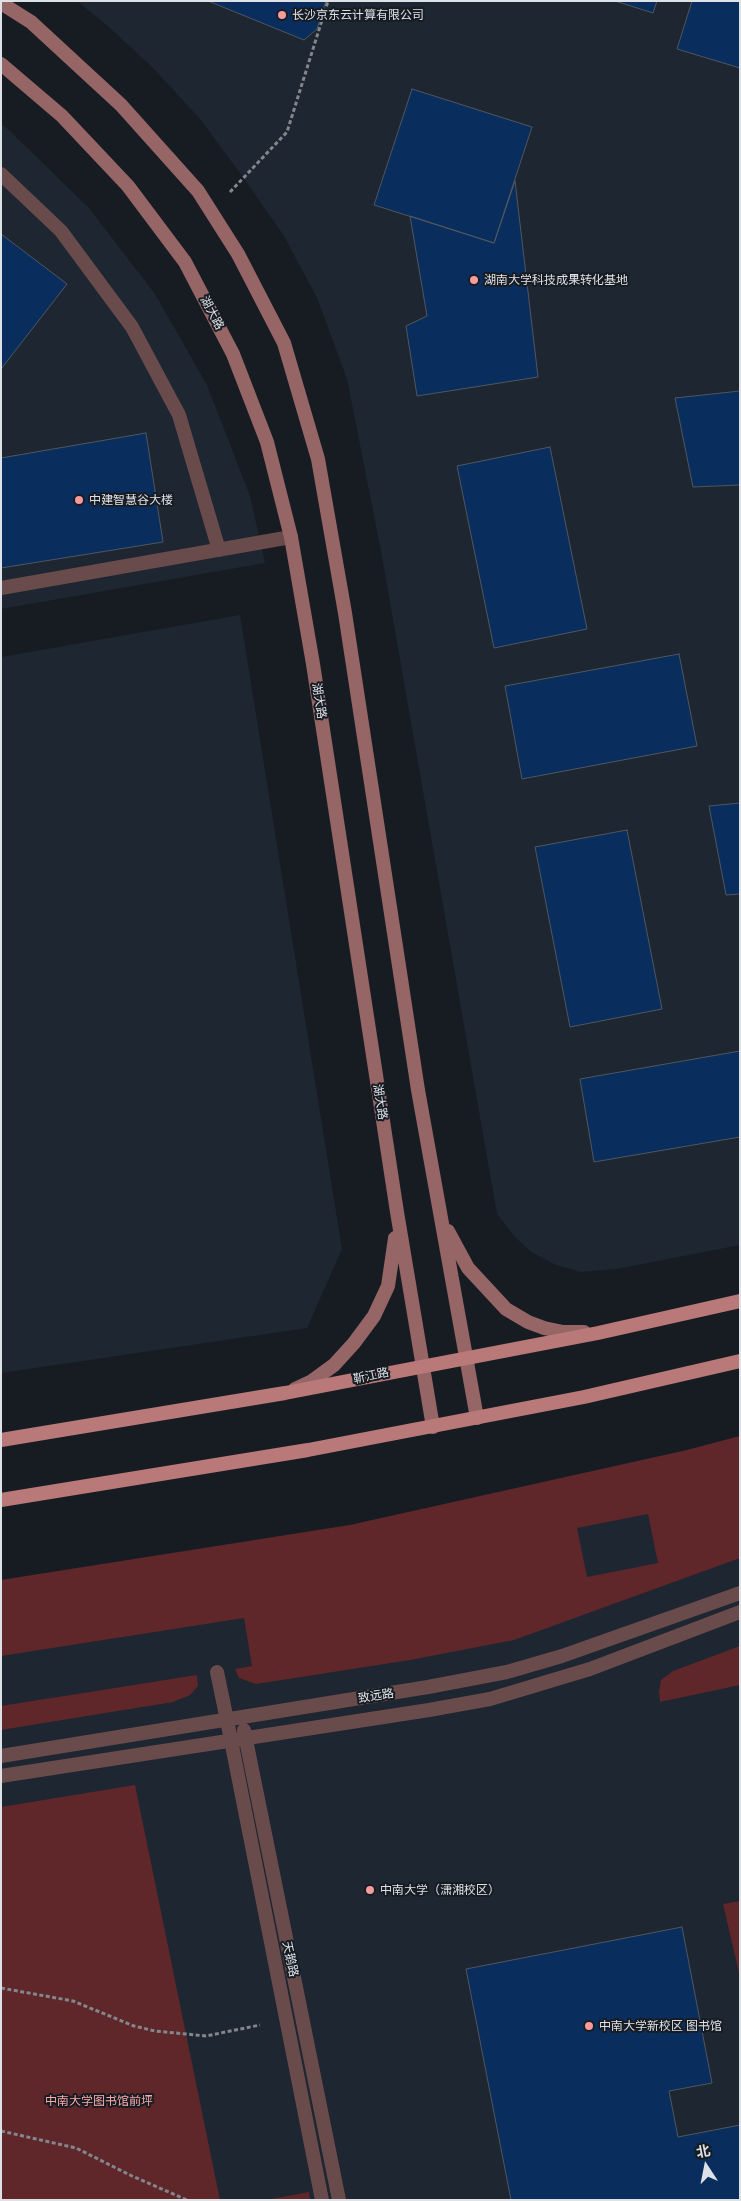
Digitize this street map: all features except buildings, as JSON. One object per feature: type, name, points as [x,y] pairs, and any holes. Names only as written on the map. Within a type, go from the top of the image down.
[{"type":"main road","points":[[1,3],[31,22],[121,105],[198,191],[238,254],[284,343],[318,459],[345,613],[418,1090],[477,1418]]},
{"type":"main road","name":"湖大路","points":[[1,64],[62,116],[128,186],[185,262],[233,354],[267,442],[292,538],[397,1212],[433,1427]]},
{"type":"main road","points":[[438,1206],[453,1243],[468,1268],[506,1309],[528,1322],[544,1328],[563,1332],[598,1333]]},
{"type":"main road","points":[[285,1393],[312,1381],[334,1364],[354,1343],[374,1316],[388,1286],[394,1252],[397,1212]]},
{"type":"main road","name":"靳江路","points":[[1,1440],[285,1393],[598,1333],[740,1301]]},
{"type":"main road","points":[[1,1500],[298,1452],[433,1427],[584,1397],[740,1361]]},
{"type":"street","points":[[1,174],[61,231],[132,327],[179,415],[219,550]]},
{"type":"street","points":[[1,588],[292,538]]},
{"type":"street","name":"致远路","points":[[1,1756],[428,1688],[507,1672],[572,1653],[740,1593]]},
{"type":"street","points":[[1,1776],[490,1699],[590,1669],[740,1612]]},
{"type":"street","points":[[217,1672],[226,1720],[238,1739],[287,2020],[322,2200]]},
{"type":"street","name":"天鹅路","points":[[242,1718],[238,1739],[339,2200]]},
{"type":"path","points":[[211,212],[287,132],[328,1]]},
{"type":"path","points":[[1,1988],[73,2001],[134,2026],[155,2031],[206,2036],[287,2020]]},
{"type":"path","points":[[1,2131],[76,2148],[132,2176],[187,2200]]},
{"type":"shaded area","points":[[77,1],[740,1],[740,1245],[617,1269],[581,1272],[556,1265],[531,1252],[515,1237],[497,1214],[381,551],[347,379],[317,298],[284,236],[242,176],[201,120],[153,68],[109,27]]},
{"type":"shaded area","points":[[1,124],[89,208],[155,294],[207,385],[250,496],[265,563],[1,609]]},
{"type":"shaded area","points":[[240,615],[342,1249],[307,1328],[1,1373],[1,657]]},
{"type":"shaded area","name":"中南大学（潇湘校区）","points":[[740,1436],[740,2200],[1,2200],[1,1580],[350,1525],[687,1450]]},
{"type":"green space","points":[[740,1436],[740,1558],[514,1640],[410,1660],[256,1684],[239,1678],[235,1669],[252,1666],[244,1618],[1,1656],[1,1580],[350,1525],[687,1450]],"holes":[[[648,1514],[658,1563],[587,1577],[577,1528]]]},
{"type":"green space","points":[[740,1646],[740,1685],[660,1702],[661,1680],[673,1671]]},
{"type":"green space","points":[[197,1675],[198,1686],[190,1695],[173,1702],[1,1730],[1,1706]]},
{"type":"green space","name":"中南大学图书馆前坪","points":[[135,1785],[220,2200],[1,2200],[1,1807]]},
{"type":"green space","points":[[740,1901],[740,1977],[723,1904]]},
{"type":"green space","points":[[309,2192],[310,2200],[266,2200]]},
{"type":"place","name":"长沙京东云计算有限公司","points":[[282,15]]},
{"type":"place","name":"湖南大学科技成果转化基地","points":[[474,280]]},
{"type":"place","name":"中建智慧谷大楼","points":[[79,500]]},
{"type":"place","name":"中南大学（潇湘校区）","points":[[370,1890]]},
{"type":"place","name":"中南大学新校区 图书馆","points":[[589,2026]]}]
